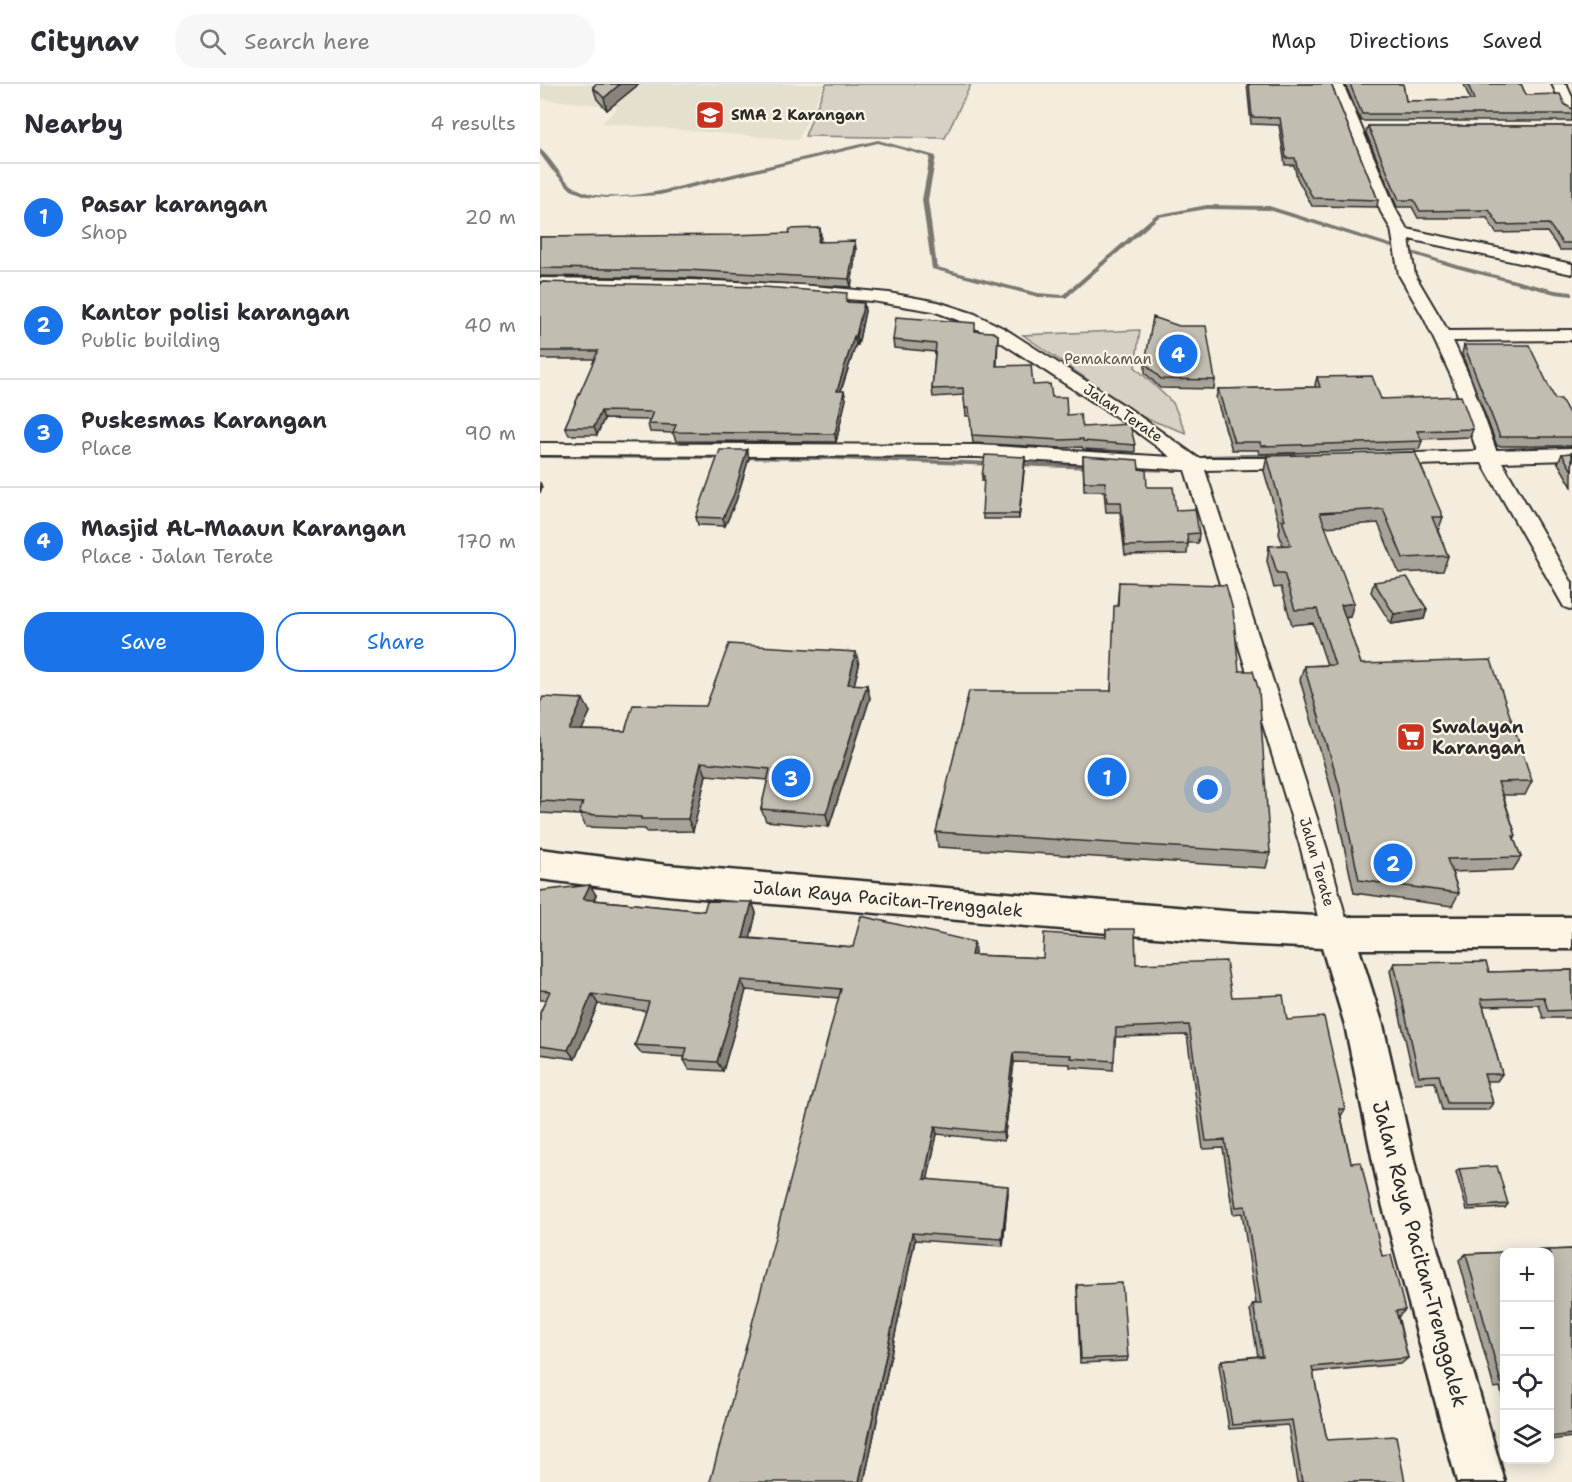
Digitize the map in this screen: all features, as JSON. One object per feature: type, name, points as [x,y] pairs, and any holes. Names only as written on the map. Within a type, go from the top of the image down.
[{"type":"highway","name":"Jalan Raya Pacitan-Trenggalek","points":[[540,864],[667,880],[1237,928],[1336,933],[1572,933]]},
{"type":"highway","name":"Jalan Raya Pacitan-Trenggalek","points":[[1336,933],[1364,1025],[1401,1196],[1481,1482]]},
{"type":"street","points":[[1336,84],[1360,127],[1399,234],[1406,272],[1442,336],[1461,378],[1489,458],[1572,602]]},
{"type":"street","points":[[1564,87],[1572,111]]},
{"type":"street","points":[[1399,234],[1572,269]]},
{"type":"street","name":"Jalan Terate","points":[[540,283],[726,285],[808,290],[883,297],[945,310],[989,328],[1100,396],[1193,464],[1314,849],[1336,933]]},
{"type":"street","points":[[1442,336],[1572,335]]},
{"type":"street","points":[[540,449],[978,452],[1193,464],[1323,461]]},
{"type":"street","points":[[1359,460],[1572,454]]},
{"type":"shaded area","name":"SMA 2 Karangan","points":[[540,84],[824,84],[798,140],[602,123],[618,107],[540,99]]},
{"type":"green space","points":[[826,84],[971,84],[945,138],[805,136]]},
{"type":"green space","name":"Pemakaman","points":[[1140,330],[1135,367],[1173,403],[1186,433],[1142,417],[1023,335]]},
{"type":"building","points":[[596,84],[620,84],[604,98],[593,87]]},
{"type":"building","points":[[1249,84],[1331,84],[1378,200],[1313,198],[1298,171],[1295,158],[1286,158],[1280,118],[1252,117]]},
{"type":"building","points":[[1350,84],[1403,84],[1406,101],[1474,100],[1468,84],[1521,84],[1526,95],[1560,94],[1565,105],[1572,109],[1572,114],[1362,114]]},
{"type":"building","points":[[1368,126],[1572,126],[1572,243],[1562,243],[1549,224],[1499,225],[1489,210],[1420,211],[1414,200],[1399,200]]},
{"type":"building","points":[[820,228],[818,242],[855,241],[849,279],[688,270],[540,268],[540,237],[732,235],[789,233],[790,229]]},
{"type":"building","points":[[540,282],[763,287],[847,293],[846,302],[864,303],[856,336],[854,336],[837,391],[844,391],[835,434],[673,432],[676,425],[648,424],[653,412],[601,411],[594,427],[565,427],[598,351],[540,351]]},
{"type":"building","points":[[896,317],[975,323],[975,331],[993,332],[998,335],[996,366],[1031,365],[1033,385],[1050,384],[1052,397],[1066,397],[1067,415],[1080,414],[1083,427],[1130,424],[1135,445],[1083,441],[1083,439],[972,435],[969,408],[965,408],[963,388],[932,389],[936,344],[893,340]]},
{"type":"building","points":[[1153,317],[1179,326],[1206,326],[1215,380],[1161,379],[1145,363]]},
{"type":"building","points":[[1464,345],[1529,345],[1555,399],[1561,399],[1572,417],[1572,437],[1500,437]]},
{"type":"building","points":[[1372,376],[1381,399],[1461,396],[1473,429],[1417,431],[1422,441],[1261,446],[1260,442],[1234,442],[1218,389],[1320,387],[1317,377]]},
{"type":"building","points":[[720,450],[747,450],[734,494],[723,518],[696,517]]},
{"type":"building","points":[[1415,452],[1443,517],[1432,517],[1448,556],[1403,558],[1383,509],[1320,513],[1354,603],[1341,605],[1361,664],[1491,660],[1532,781],[1498,782],[1521,857],[1447,859],[1459,893],[1359,880],[1339,785],[1304,666],[1335,665],[1317,609],[1295,610],[1284,573],[1277,573],[1269,546],[1291,545],[1282,520],[1285,520],[1267,456]]},
{"type":"building","points":[[1572,453],[1572,471],[1562,454]]},
{"type":"building","points":[[985,455],[1025,457],[1019,514],[982,514],[984,476],[982,476]]},
{"type":"building","points":[[1083,456],[1138,460],[1139,469],[1146,470],[1147,487],[1173,487],[1176,510],[1195,509],[1199,533],[1187,534],[1188,544],[1125,546],[1121,502],[1107,502],[1105,482],[1084,482]]},
{"type":"building","points":[[1407,577],[1427,609],[1394,614],[1374,582]]},
{"type":"building","points":[[1119,582],[1226,585],[1233,610],[1239,671],[1253,671],[1259,691],[1270,853],[936,832],[969,691],[1111,691],[1114,606],[1118,606]]},
{"type":"building","points":[[729,644],[856,652],[848,684],[867,685],[826,814],[761,809],[770,769],[701,762],[688,819],[641,819],[641,817],[579,814],[583,803],[540,801],[540,703],[543,697],[583,699],[569,730],[625,731],[633,705],[706,706]]},
{"type":"building","points":[[590,885],[583,899],[704,911],[707,901],[752,902],[743,938],[853,947],[861,916],[974,942],[971,955],[1043,958],[1044,933],[1106,937],[1106,929],[1135,929],[1136,964],[1226,961],[1232,997],[1283,995],[1287,1020],[1324,1017],[1345,1109],[1339,1109],[1351,1163],[1361,1162],[1382,1256],[1391,1255],[1405,1310],[1396,1311],[1408,1358],[1312,1367],[1327,1440],[1396,1436],[1405,1482],[1302,1482],[1292,1420],[1232,1425],[1222,1360],[1263,1356],[1253,1304],[1261,1304],[1245,1206],[1236,1207],[1225,1140],[1206,1141],[1189,1025],[1116,1028],[1114,1061],[1070,1058],[1071,1055],[1013,1053],[1003,1133],[935,1126],[924,1179],[1008,1186],[1002,1239],[912,1233],[859,1482],[710,1482],[841,989],[741,980],[717,1062],[684,1060],[687,1048],[635,1045],[649,1002],[592,994],[568,1050],[540,1046],[540,1013],[550,991],[540,990],[540,891]]},
{"type":"building","points":[[1486,962],[1489,972],[1572,970],[1572,1010],[1548,1011],[1544,997],[1481,999],[1502,1074],[1484,1074],[1493,1103],[1447,1103],[1439,1075],[1419,1076],[1394,963]]},
{"type":"building","points":[[1497,1166],[1508,1204],[1469,1207],[1459,1169]]},
{"type":"building","points":[[1572,1249],[1572,1434],[1554,1436],[1554,1250]]},
{"type":"building","points":[[1500,1252],[1500,1379],[1466,1254]]},
{"type":"building","points":[[1122,1283],[1128,1357],[1081,1359],[1077,1285]]},
{"type":"waterway","points":[[540,151],[557,173],[573,188],[586,194],[607,197],[660,193],[878,141],[933,156],[925,200],[934,268],[1038,295],[1064,297],[1157,216],[1207,207],[1269,208],[1458,267],[1555,292],[1572,294]]},
{"type":"waterway","points":[[1204,457],[1294,455]]},
{"type":"waterway","points":[[540,456],[836,458],[996,464]]},
{"type":"waterway","points":[[1013,464],[1095,467]]},
{"type":"waterway","points":[[1130,469],[1181,470]]},
{"type":"place","name":"SMA 2 Karangan","points":[[710,115]]},
{"type":"place","name":"Masjid AL-Maaun Karangan","points":[[1178,354]]},
{"type":"place","name":"Swalayan Karangan","points":[[1411,737]]},
{"type":"place","name":"Pasar karangan","points":[[1107,777]]},
{"type":"place","name":"Puskesmas Karangan","points":[[791,778]]},
{"type":"place","name":"Kantor polisi karangan","points":[[1393,863]]}]
